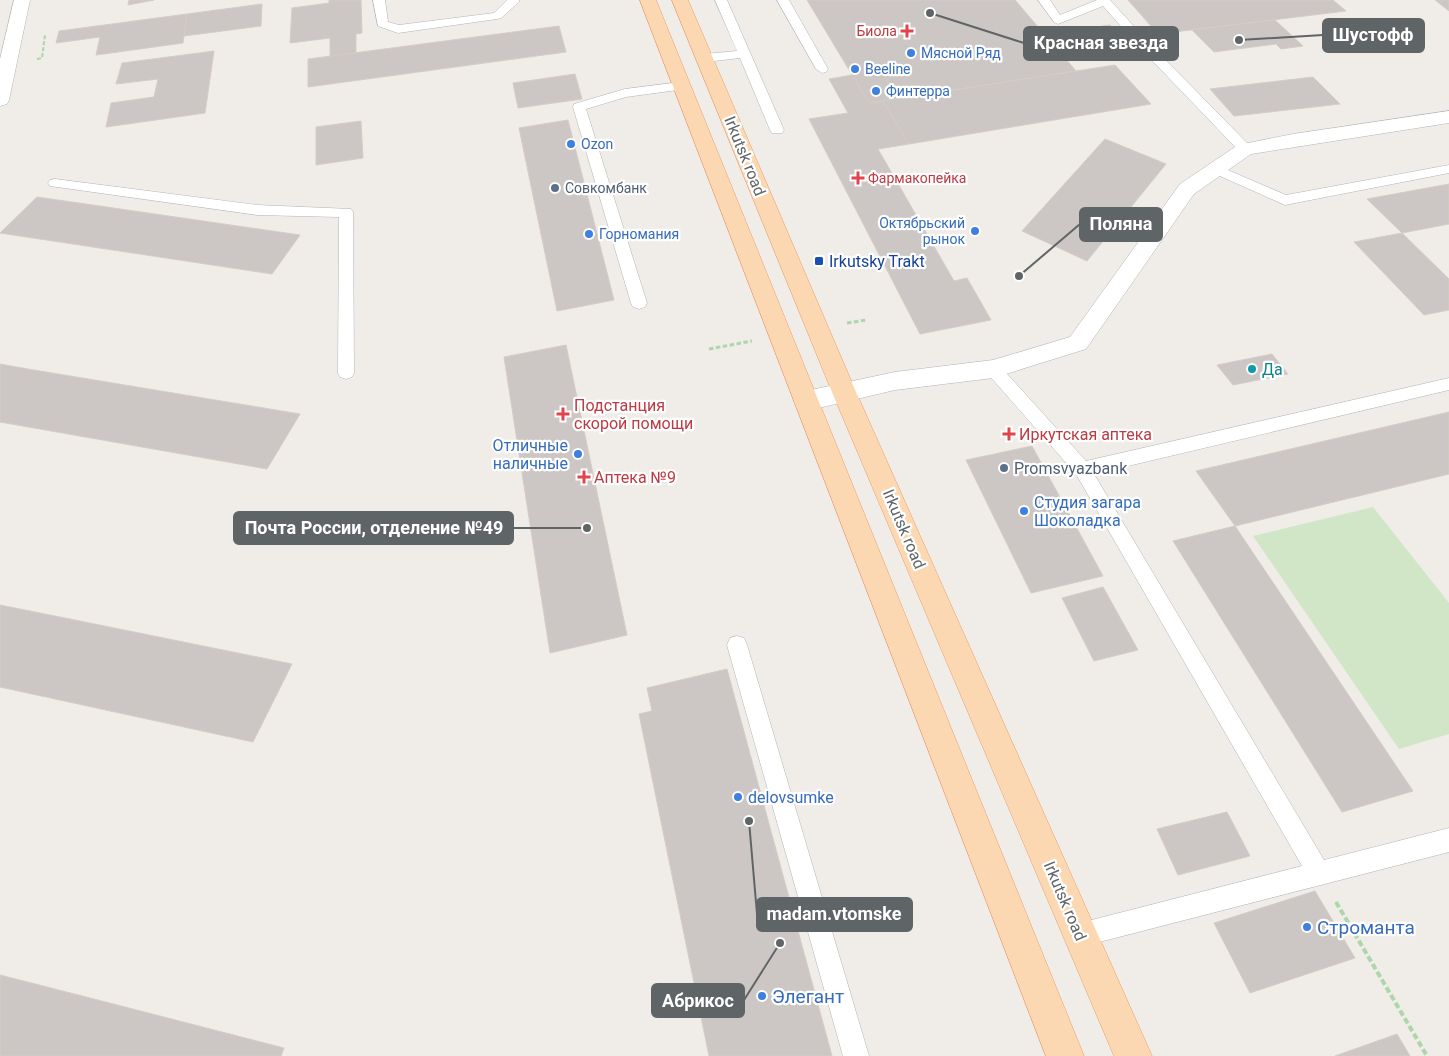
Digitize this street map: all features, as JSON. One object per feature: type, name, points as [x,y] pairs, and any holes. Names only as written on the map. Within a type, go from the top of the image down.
[{"type":"main road","name":"Irkutsk road","points":[[648,0],[680,86],[1065,1056]]},
{"type":"main road","name":"Irkutsk road","points":[[680,0],[844,392],[1133,1056]]},
{"type":"street","points":[[0,100],[6,49],[22,0]]},
{"type":"street","points":[[806,401],[895,381],[993,369],[1078,343],[1188,189],[1245,149],[1292,140],[1449,117]]},
{"type":"lane","points":[[379,0],[382,24],[398,29],[497,16],[513,2],[512,0]]},
{"type":"lane","points":[[721,0],[777,130]]},
{"type":"lane","points":[[783,0],[822,69]]},
{"type":"lane","points":[[1044,0],[1058,20],[1105,0],[1146,47],[1245,149]]},
{"type":"lane","points":[[705,58],[745,54]]},
{"type":"lane","points":[[639,303],[579,107],[625,93],[680,86]]},
{"type":"lane","points":[[1216,169],[1285,200],[1449,169]]},
{"type":"lane","points":[[55,183],[257,210],[346,212],[346,373]]},
{"type":"lane","points":[[993,369],[1082,469],[1319,873]]},
{"type":"lane","points":[[1082,469],[1449,384]]},
{"type":"lane","points":[[737,645],[856,1056]]},
{"type":"lane","points":[[1080,936],[1168,910],[1449,840]]},
{"type":"path","points":[[709,349],[757,340]]},
{"type":"path","points":[[1319,873],[1427,1056]]},
{"type":"green space","points":[[1373,507],[1449,603],[1449,734],[1399,749],[1253,536]]},
{"type":"building","points":[[129,0],[154,0],[128,5]]},
{"type":"building","points":[[329,0],[361,0],[362,33],[356,34],[356,53],[330,57],[330,38],[290,43],[292,8],[329,3]]},
{"type":"building","points":[[807,0],[1015,0],[1076,71],[869,103]]},
{"type":"building","points":[[1128,0],[1333,0],[1346,11],[1158,34]]},
{"type":"building","points":[[1435,0],[1449,0],[1449,11]]},
{"type":"building","points":[[262,4],[261,26],[184,36],[187,14]]},
{"type":"building","points":[[187,14],[183,43],[96,55],[100,37],[56,43],[59,31]]},
{"type":"building","points":[[1275,20],[1303,46],[1281,49],[1276,44],[1214,52],[1192,30]]},
{"type":"building","points":[[1110,25],[1132,51],[1076,59],[1055,33]]},
{"type":"building","points":[[559,26],[566,52],[308,87],[308,59]]},
{"type":"building","points":[[214,51],[205,113],[106,127],[111,103],[154,97],[158,79],[116,84],[122,63]]},
{"type":"building","points":[[1115,65],[1151,104],[909,144],[883,101]]},
{"type":"building","points":[[575,74],[582,99],[518,108],[513,83]]},
{"type":"building","points":[[852,75],[869,103],[883,101],[909,144],[878,149],[954,281],[967,278],[991,320],[920,334],[809,119],[848,113],[829,79]]},
{"type":"building","points":[[1313,77],[1340,104],[1234,116],[1210,89]]},
{"type":"building","points":[[568,120],[614,300],[557,311],[519,128]]},
{"type":"building","points":[[361,121],[363,158],[316,165],[316,127]]},
{"type":"building","points":[[1105,139],[1166,164],[1087,261],[1022,231]]},
{"type":"building","points":[[1449,184],[1449,224],[1402,233],[1367,199]]},
{"type":"building","points":[[37,197],[300,235],[272,274],[0,233]]},
{"type":"building","points":[[1402,233],[1449,279],[1449,310],[1424,315],[1354,242]]},
{"type":"building","points":[[566,345],[627,635],[550,653],[504,357]]},
{"type":"building","name":"Да","points":[[1272,354],[1288,374],[1233,385],[1217,365]]},
{"type":"building","points":[[0,364],[300,414],[267,469],[0,422]]},
{"type":"building","points":[[1449,412],[1449,474],[1235,526],[1196,471]]},
{"type":"building","points":[[1032,446],[1103,576],[1031,593],[966,460]]},
{"type":"building","points":[[1235,526],[1413,791],[1342,812],[1173,541]]},
{"type":"building","points":[[1103,587],[1138,650],[1094,661],[1062,598]]},
{"type":"building","points":[[0,605],[292,664],[253,742],[0,687]]},
{"type":"building","points":[[727,669],[832,1056],[709,1056],[639,714],[652,711],[647,688]]},
{"type":"building","points":[[1227,812],[1250,856],[1178,875],[1157,829]]},
{"type":"building","points":[[1315,891],[1355,958],[1250,993],[1214,923]]},
{"type":"building","points":[[0,975],[284,1048],[281,1056],[0,1056]]},
{"type":"building","points":[[1397,1034],[1410,1056],[1335,1056]]},
{"type":"place","name":"Красная звезда","points":[[930,13]]},
{"type":"place","name":"Биола","points":[[907,31]]},
{"type":"place","name":"Шустофф","points":[[1239,40]]},
{"type":"place","name":"Мясной Ряд","points":[[911,53]]},
{"type":"place","name":"Beeline","points":[[855,69]]},
{"type":"place","name":"Финтерра","points":[[876,91]]},
{"type":"place","name":"Ozon","points":[[571,144]]},
{"type":"place","name":"Фармакопейка","points":[[858,178]]},
{"type":"place","name":"Совкомбанк","points":[[555,188]]},
{"type":"place","name":"Октябрьский рынок","points":[[975,231]]},
{"type":"place","name":"Горномания","points":[[589,234]]},
{"type":"place","name":"Irkutsky Trakt","points":[[819,261]]},
{"type":"place","name":"Поляна","points":[[1019,276]]},
{"type":"place","name":"Да","points":[[1252,369]]},
{"type":"place","name":"Подстанция скорой помощи","points":[[563,414]]},
{"type":"place","name":"Иркутская аптека","points":[[1009,434]]},
{"type":"place","name":"Отличные наличные","points":[[578,454]]},
{"type":"place","name":"Promsvyazbank","points":[[1004,468]]},
{"type":"place","name":"Аптека №9","points":[[584,477]]},
{"type":"place","name":"Студия загара Шоколадка","points":[[1024,511]]},
{"type":"place","name":"Почта России, отделение №49","points":[[587,528]]},
{"type":"place","name":"delovsumke","points":[[738,797]]},
{"type":"place","name":"madam.vtomske","points":[[749,821]]},
{"type":"place","name":"Строманта","points":[[1307,927]]},
{"type":"place","name":"Абрикос","points":[[780,943]]},
{"type":"place","name":"Элегант","points":[[762,996]]}]
